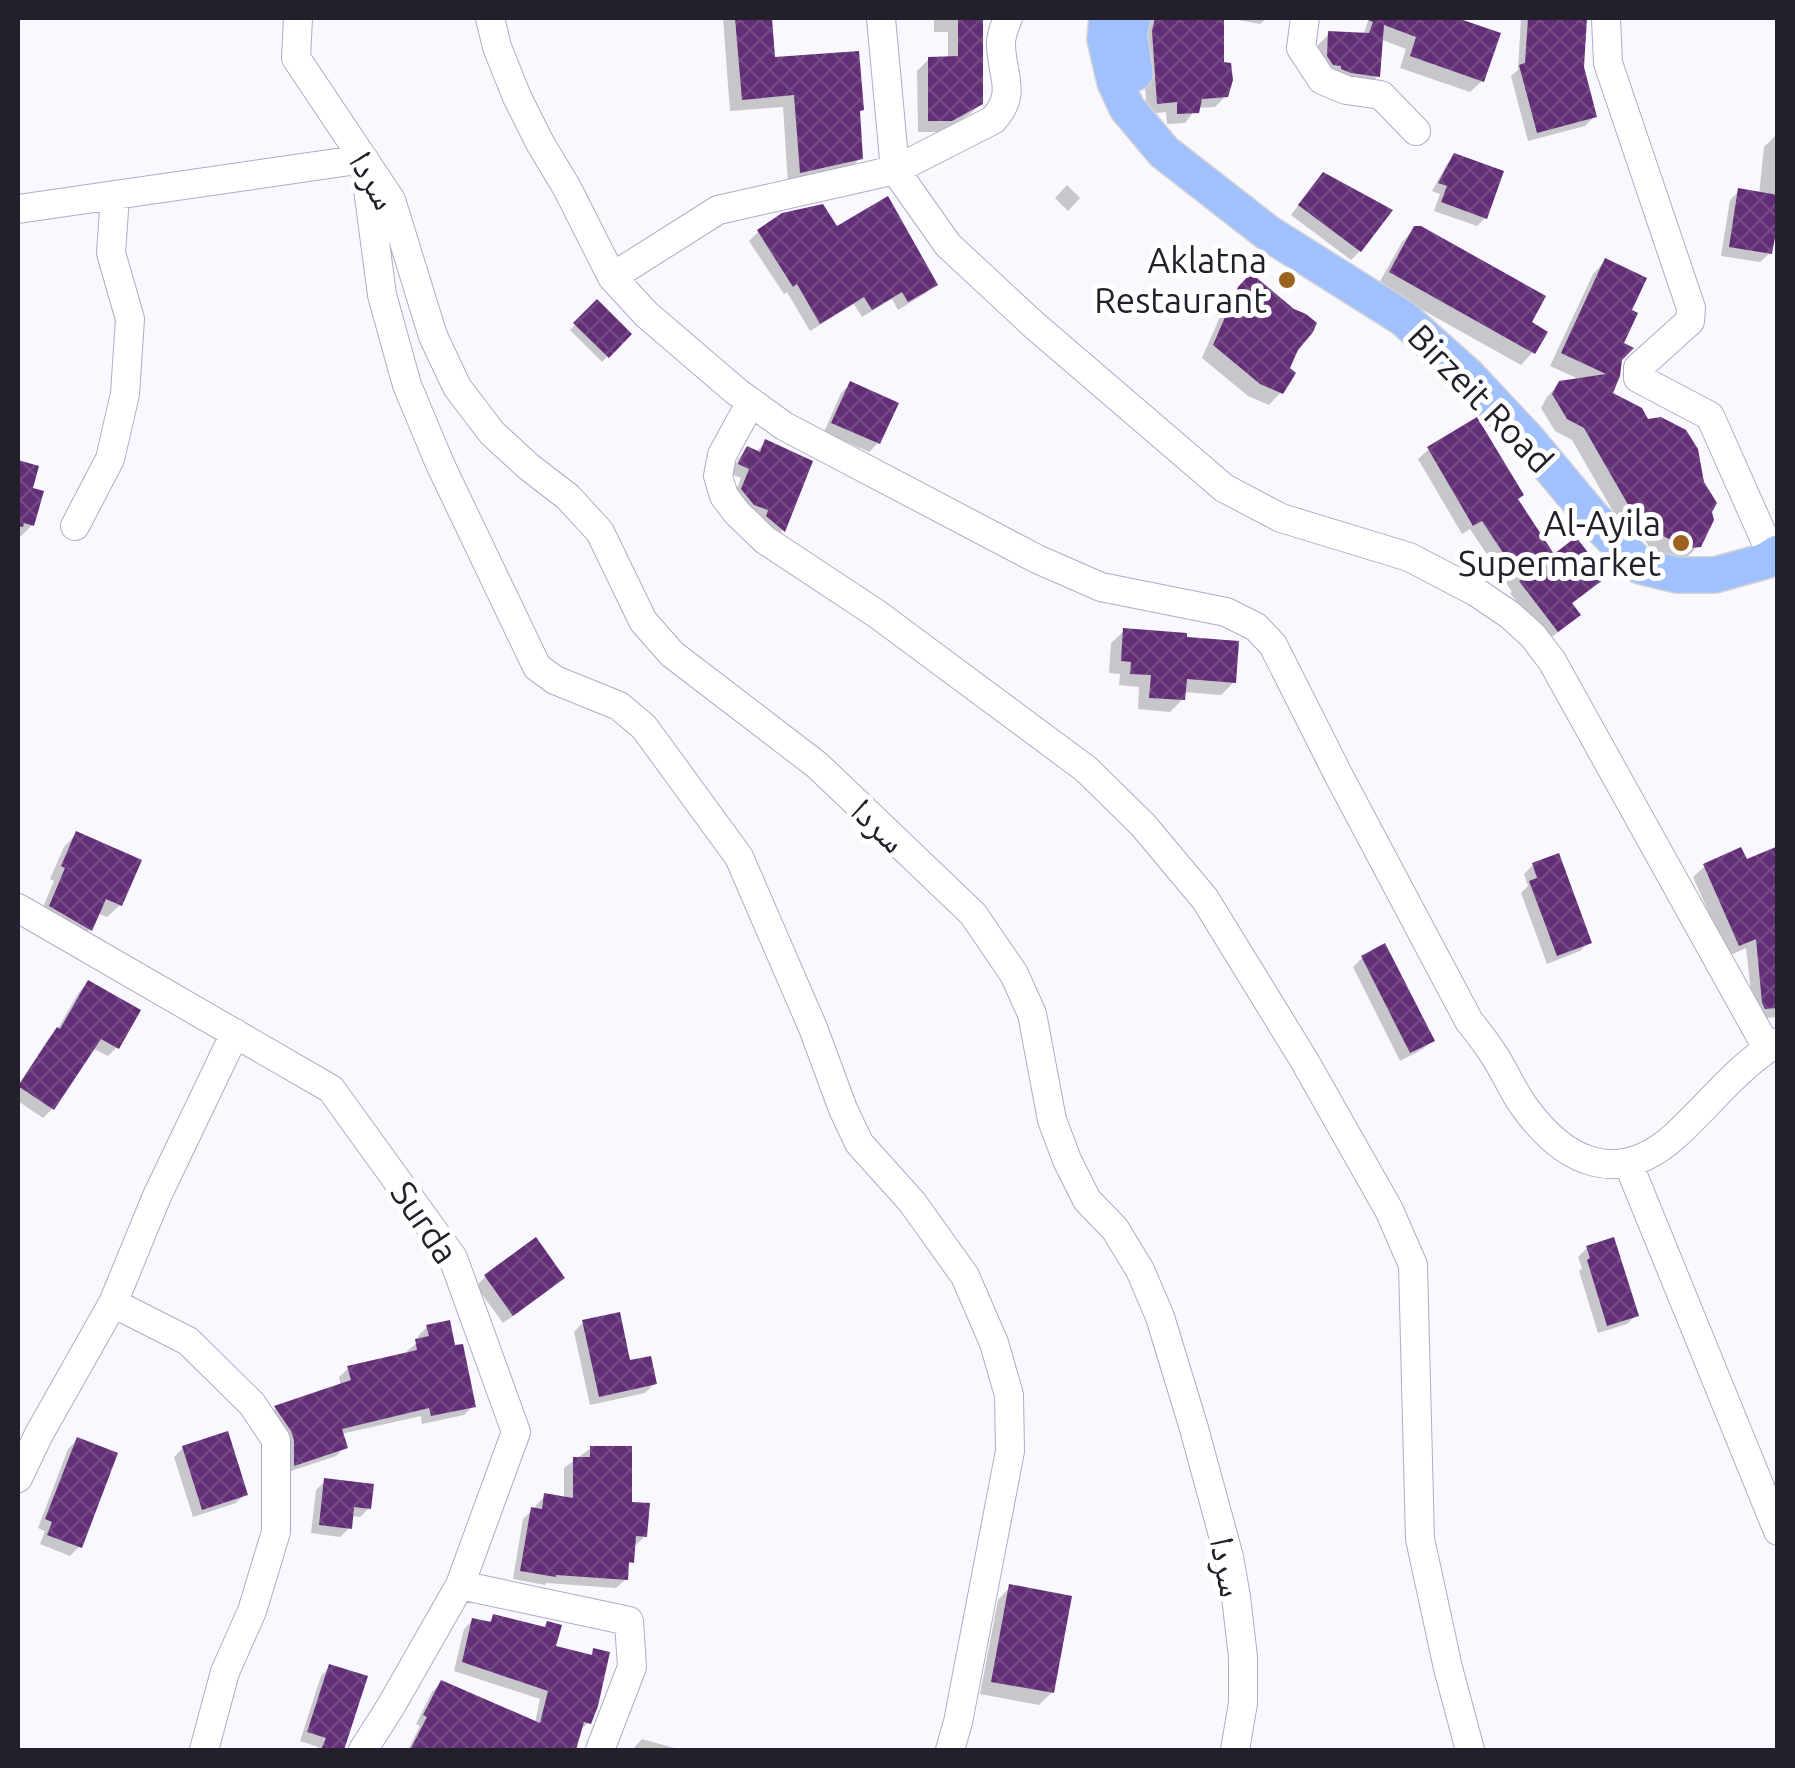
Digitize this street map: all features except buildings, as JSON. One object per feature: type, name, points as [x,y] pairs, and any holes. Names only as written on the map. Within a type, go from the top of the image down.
[{"type":"main road","points":[[1107,18],[1105,39],[1114,82],[1127,108],[1164,152],[1272,225],[1418,308],[1448,331],[1517,399],[1650,545],[1697,556],[1734,552],[1774,541]]},
{"type":"main road","points":[[1133,18],[1129,32],[1132,64],[1147,102],[1178,138],[1272,225]]},
{"type":"street","name":"سردا","points":[[298,18],[296,58],[390,200],[433,336],[458,388],[492,433],[568,498],[600,532],[643,620],[672,654],[818,765],[973,914],[1014,974],[1032,1014],[1052,1120],[1066,1160],[1086,1200],[1115,1229],[1140,1270],[1160,1318],[1193,1425],[1236,1597],[1243,1702],[1235,1750]]},
{"type":"street","points":[[490,18],[497,47],[540,143],[612,277],[646,314],[701,363],[784,426],[1037,559],[1101,587],[1226,612],[1256,627],[1273,645],[1469,1021],[1522,1104],[1544,1131],[1593,1162],[1611,1166],[1655,1152],[1772,1045],[1552,661],[1510,615],[1476,592],[1409,557],[1281,518],[1224,488],[948,246],[896,170],[882,18]]},
{"type":"street","points":[[612,277],[718,210],[896,170],[993,120],[1004,108],[1007,92],[1001,39],[1008,18]]},
{"type":"street","points":[[1305,18],[1301,48],[1322,80],[1346,90],[1381,94],[1416,131]]},
{"type":"street","points":[[1606,18],[1608,62],[1691,308],[1690,321],[1638,368],[1638,378],[1710,416],[1774,541]]},
{"type":"street","points":[[18,208],[364,159],[382,295],[406,384],[440,464],[538,667],[554,680],[619,706],[644,727],[739,857],[859,1142],[912,1202],[965,1276],[994,1343],[1008,1395],[1010,1451],[950,1750]]},
{"type":"street","points":[[75,526],[110,459],[125,394],[130,320],[111,252],[115,196]]},
{"type":"street","points":[[751,402],[722,455],[718,476],[724,496],[737,513],[765,540],[876,614],[1086,769],[1143,825],[1205,899],[1304,1060],[1389,1210],[1412,1265],[1420,1539],[1470,1750]]},
{"type":"street","name":"Surda","points":[[18,908],[331,1089],[454,1258],[516,1432],[460,1585],[363,1750]]},
{"type":"street","points":[[21,1461],[113,1303],[157,1196],[235,1034]]},
{"type":"street","points":[[1628,1163],[1778,1531]]},
{"type":"street","points":[[113,1303],[188,1340],[252,1404],[276,1440],[276,1532],[252,1611],[225,1672],[204,1750]]},
{"type":"street","points":[[460,1585],[629,1621],[632,1667],[600,1750]]},
{"type":"place","name":"Aklatna Restaurant","points":[[1287,280]]},
{"type":"place","name":"Al-Ayila Supermarket","points":[[1681,543]]}]
